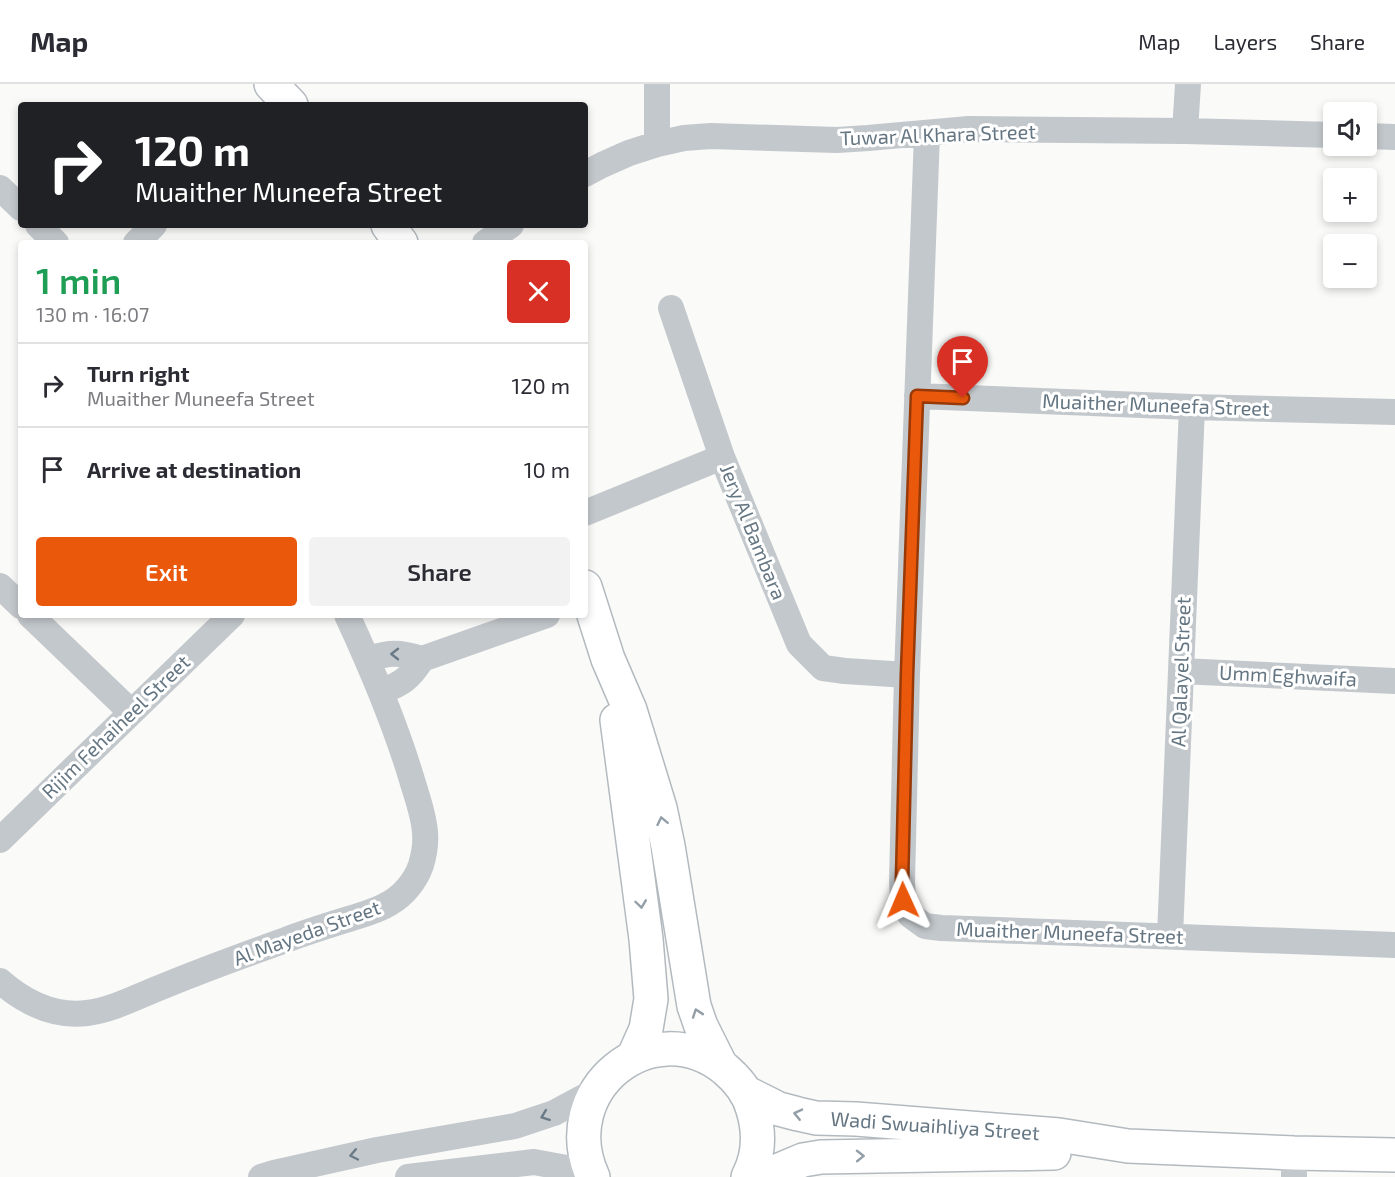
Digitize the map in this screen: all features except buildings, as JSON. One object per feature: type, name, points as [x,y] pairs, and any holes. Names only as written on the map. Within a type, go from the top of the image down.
[{"type":"street","points":[[657,84],[657,144]]},
{"type":"street","points":[[1185,131],[1188,84]]},
{"type":"street","name":"Tuwar Al Khara Street","points":[[588,172],[629,153],[657,144],[684,138],[711,136],[837,140],[969,129],[1323,135]]},
{"type":"street","name":"Muaither Muneefa Street","points":[[927,134],[907,675],[902,882],[903,900],[910,915],[925,926],[941,928],[1395,945]]},
{"type":"street","points":[[1377,136],[1395,137]]},
{"type":"street","points":[[0,188],[18,205]]},
{"type":"street","points":[[41,228],[53,240]]},
{"type":"street","points":[[139,240],[151,228]]},
{"type":"street","points":[[489,240],[507,228]]},
{"type":"street","name":"Jery Al Bambara","points":[[671,308],[722,457],[799,644],[823,668],[907,675]]},
{"type":"street","name":"Muaither Muneefa Street","points":[[917,396],[1395,412]]},
{"type":"street","name":"Al Qalayel Street","points":[[1170,936],[1192,407]]},
{"type":"street","points":[[588,512],[722,457]]},
{"type":"street","points":[[0,586],[18,603]]},
{"type":"street","points":[[588,599],[608,659],[630,710],[660,808],[694,1006],[701,1026],[721,1066]]},
{"type":"street","points":[[33,618],[131,712]]},
{"type":"street","name":"Rijim Fehaiheel Street","points":[[0,840],[229,618]]},
{"type":"street","name":"Al Mayeda Street","points":[[0,981],[30,1003],[48,1010],[85,1014],[104,1010],[285,940],[377,910],[391,903],[403,892],[414,880],[421,865],[425,849],[423,817],[382,692],[348,618]]},
{"type":"street","points":[[368,659],[386,653],[404,653],[422,659],[538,618]]},
{"type":"street","points":[[382,692],[399,686],[413,674],[422,659]]},
{"type":"street","points":[[608,659],[646,939],[651,999],[646,1029],[633,1058]]},
{"type":"street","name":"Umm Eghwaifa","points":[[1181,671],[1395,681]]},
{"type":"street","points":[[593,1177],[585,1152],[583,1136],[587,1112],[597,1090],[619,1066],[633,1058],[658,1050],[698,1053],[730,1073],[746,1092],[752,1105],[758,1133],[755,1161],[748,1177]]},
{"type":"street","points":[[261,1177],[377,1150],[523,1124],[554,1113],[597,1090]]},
{"type":"street","name":"Wadi Swuaihliya Street","points":[[746,1092],[779,1109],[816,1118],[1059,1135],[1128,1146],[1294,1165],[1395,1155]]},
{"type":"street","name":"Wadi Swuaihliya Street","points":[[763,1177],[803,1160],[822,1157],[1056,1153],[1128,1146]]},
{"type":"street","points":[[408,1177],[534,1162],[572,1169],[587,1177]]},
{"type":"route","points":[[903,900],[907,675],[917,396],[963,398]]}]
